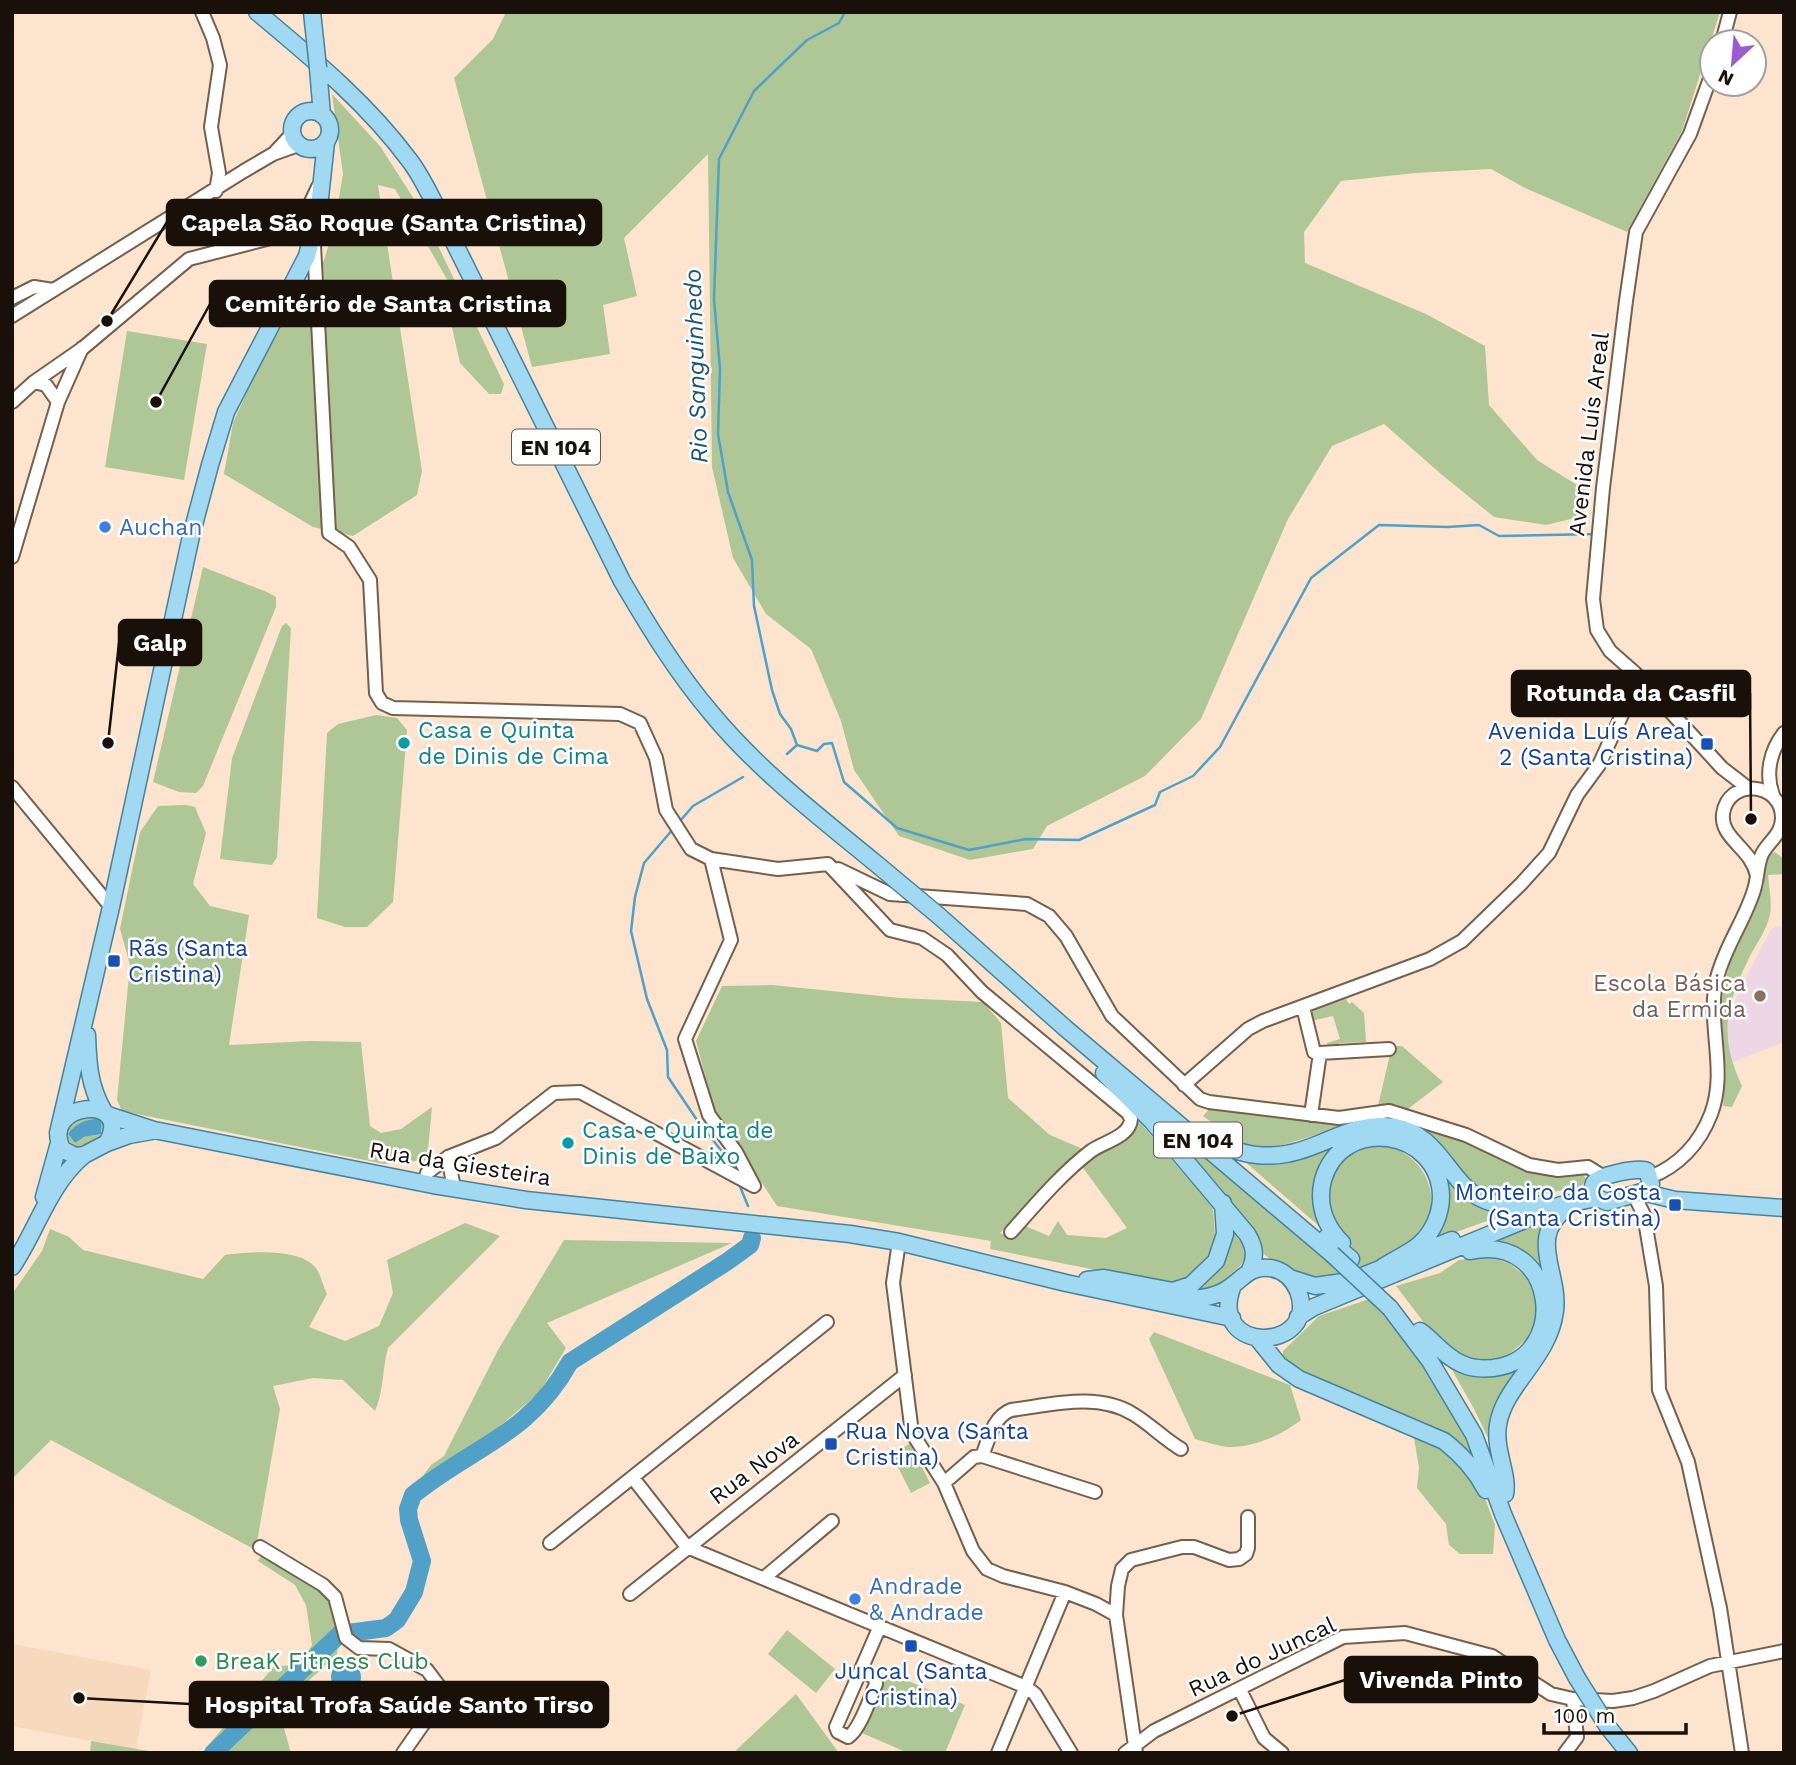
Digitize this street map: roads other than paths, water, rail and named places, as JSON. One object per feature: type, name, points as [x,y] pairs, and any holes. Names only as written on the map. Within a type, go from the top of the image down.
[{"type":"main road","name":"EN 104","points":[[257,12],[340,82],[378,121],[412,163],[439,212],[621,581],[685,681],[743,748],[794,796],[939,916],[1064,1027],[1393,1305],[1474,1435],[1503,1514],[1557,1640],[1608,1727],[1629,1753]]},
{"type":"main road","points":[[300,143],[321,146],[329,137],[329,125],[322,115],[315,94],[318,68],[312,12]]},
{"type":"main road","points":[[315,94],[294,121],[300,143],[322,175]]},
{"type":"main road","points":[[303,112],[322,115]]},
{"type":"main road","points":[[85,1155],[68,1154],[59,1138],[191,536],[226,412],[307,256],[314,228],[326,142]]},
{"type":"main road","name":"EN 104","points":[[990,960],[1063,1017],[1351,1259],[1420,1331],[1478,1431],[1505,1494],[1538,1595]]},
{"type":"main road","points":[[91,991],[87,1036],[88,1073],[94,1095],[113,1128],[107,1143]]},
{"type":"main road","points":[[968,1259],[1193,1299],[1214,1295],[1233,1285],[1250,1270],[1254,1261],[1254,1246],[1223,1203],[1151,1120],[1065,1033],[1064,1027]]},
{"type":"main road","points":[[36,1226],[64,1121],[81,1109],[93,1108],[105,1113]]},
{"type":"main road","name":"Rua da Giesteira","points":[[105,1113],[154,1130],[454,1188],[526,1199],[836,1232],[899,1242],[968,1259]]},
{"type":"main road","points":[[1204,1135],[1214,1137],[1232,1149],[1252,1155],[1286,1154],[1360,1128],[1397,1127],[1413,1134],[1437,1151],[1464,1185],[1478,1197],[1496,1204],[1543,1205]]},
{"type":"main road","points":[[12,1267],[57,1187],[75,1163],[107,1143],[154,1130]]},
{"type":"main road","points":[[1351,1259],[1352,1253],[1336,1237],[1324,1218],[1320,1192],[1326,1170],[1341,1152],[1362,1138],[1386,1137],[1409,1144],[1424,1154],[1440,1181],[1441,1205],[1437,1221],[1419,1245],[1383,1267]]},
{"type":"main road","points":[[1595,1194],[1593,1183],[1597,1179],[1642,1168],[1647,1171],[1644,1187]]},
{"type":"main road","points":[[1250,1270],[1271,1268],[1315,1286],[1332,1285],[1350,1281],[1543,1205],[1595,1194],[1607,1202],[1644,1187],[1669,1199],[1784,1208]]},
{"type":"main road","points":[[1233,1285],[1228,1307],[1238,1328],[1258,1339],[1277,1337],[1293,1325],[1298,1317],[1314,1307],[1561,1205],[1595,1194]]},
{"type":"main road","points":[[1505,1494],[1507,1486],[1496,1441],[1498,1423],[1511,1394],[1541,1353],[1551,1331],[1555,1290],[1546,1251],[1547,1236],[1562,1211],[1576,1201]]},
{"type":"main road","points":[[1087,1280],[1104,1278],[1173,1291],[1191,1285],[1216,1261],[1225,1234],[1223,1203]]},
{"type":"main road","points":[[1420,1331],[1447,1355],[1480,1370],[1503,1367],[1518,1359],[1532,1346],[1542,1328],[1546,1307],[1544,1293],[1537,1275],[1523,1260],[1503,1250],[1487,1248],[1457,1254],[1450,1252]]},
{"type":"main road","points":[[968,1259],[1232,1318]]},
{"type":"main road","points":[[1290,1278],[1300,1296],[1298,1317]]},
{"type":"main road","points":[[1258,1339],[1279,1365],[1299,1379],[1444,1441],[1478,1474],[1496,1509],[1503,1514]]},
{"type":"street","points":[[201,12],[213,38],[220,65],[211,127],[219,181],[216,191]]},
{"type":"street","name":"Avenida Luís Areal","points":[[1703,98],[1690,134],[1636,232],[1602,501],[1593,599],[1597,630],[1610,651],[1635,673],[1722,768],[1749,788]]},
{"type":"street","points":[[12,316],[216,191],[244,171],[273,154],[300,143]]},
{"type":"street","points":[[217,157],[228,166],[244,171]]},
{"type":"street","points":[[281,234],[309,206],[322,175]]},
{"type":"street","points":[[296,221],[314,228]]},
{"type":"street","points":[[12,402],[34,382],[83,348],[189,259],[281,234],[314,228]]},
{"type":"street","points":[[314,228],[330,533],[349,547],[370,580],[376,693],[382,702],[393,708],[620,713],[640,723],[656,758],[666,810],[691,849],[710,859],[778,869],[828,864],[890,894],[1027,904],[1049,916],[1066,936],[1112,1016],[1200,1099],[1339,1118],[1390,1111],[1466,1135],[1528,1165],[1558,1170],[1588,1167],[1604,1177]]},
{"type":"street","points":[[281,234],[296,238],[307,256]]},
{"type":"street","points":[[12,298],[34,287],[53,290]]},
{"type":"street","points":[[12,557],[58,402],[83,348]]},
{"type":"street","points":[[34,382],[46,385],[58,402]]},
{"type":"street","points":[[1184,1085],[1248,1029],[1430,958],[1462,940],[1521,884],[1549,853],[1577,795],[1599,765],[1625,708],[1635,673]]},
{"type":"street","points":[[1784,733],[1775,746],[1768,778],[1782,813],[1779,832],[1784,848]]},
{"type":"street","points":[[1725,806],[1734,794],[1749,788],[1770,762]]},
{"type":"street","points":[[1722,768],[1727,781],[1724,825],[1749,856],[1757,876]]},
{"type":"street","points":[[12,787],[111,907]]},
{"type":"street","points":[[1749,788],[1773,795]]},
{"type":"street","points":[[1742,1753],[1720,1608],[1689,1462],[1659,1390],[1656,1286],[1644,1215],[1644,1187],[1679,1161],[1692,1147],[1711,1114],[1718,1078],[1714,1032],[1717,981],[1726,950],[1754,889],[1761,855],[1779,832]]},
{"type":"street","points":[[1735,841],[1752,847],[1769,842]]},
{"type":"street","points":[[425,1183],[427,1173],[448,1157],[496,1138],[554,1093],[580,1092],[754,1186],[736,1152],[709,1115],[685,1039],[731,940],[710,859]]},
{"type":"street","points":[[828,864],[890,930],[922,938],[947,955],[982,992],[1128,1113],[1131,1119],[1130,1127],[1092,1150],[1049,1189],[1012,1232]]},
{"type":"street","points":[[1303,1007],[1313,1052],[1311,1115]]},
{"type":"street","points":[[1313,1052],[1389,1049]]},
{"type":"street","points":[[448,1157],[454,1188]]},
{"type":"street","points":[[899,1242],[893,1283],[912,1433],[944,1483],[973,1550],[988,1569],[1003,1576],[1065,1592],[1116,1615]]},
{"type":"street","points":[[550,1543],[827,1322]]},
{"type":"street","name":"Rua Nova","points":[[629,1594],[905,1375]]},
{"type":"street","points":[[982,1456],[1002,1413],[1088,1401],[1116,1405],[1135,1415],[1181,1449]]},
{"type":"street","points":[[944,1483],[974,1457],[982,1456],[1095,1492]]},
{"type":"street","points":[[632,1478],[687,1547],[1026,1687],[1035,1694],[1071,1753]]},
{"type":"street","points":[[1132,1751],[1116,1615],[1122,1569],[1131,1560],[1182,1547],[1194,1547],[1229,1560],[1239,1559],[1246,1554],[1248,1548],[1248,1517]]},
{"type":"street","points":[[764,1578],[832,1521]]},
{"type":"street","points":[[260,1547],[323,1585],[335,1597],[344,1633],[359,1648],[389,1649],[427,1670],[439,1686],[441,1695],[433,1710],[403,1753]]},
{"type":"street","points":[[999,1753],[1065,1592]]},
{"type":"street","points":[[861,1670],[874,1678],[876,1684],[858,1726],[848,1737],[838,1732],[836,1727],[880,1626]]},
{"type":"street","name":"Rua do Juncal","points":[[1132,1751],[1153,1731],[1343,1637],[1405,1633],[1492,1656],[1551,1694],[1573,1699],[1613,1701],[1654,1691],[1710,1666],[1784,1651]]},
{"type":"street","points":[[1240,1690],[1264,1738],[1282,1753]]},
{"type":"street","points":[[1565,1753],[1577,1737],[1573,1699]]},
{"type":"water","points":[[102,1119],[101,1134],[84,1137],[75,1143],[68,1134],[70,1131],[87,1120]]},
{"type":"water","points":[[346,1662],[356,1667],[361,1677],[356,1687],[346,1692],[336,1687],[331,1677],[336,1667]]},
{"type":"waterway","name":"Rio Sanguinhedo","points":[[787,754],[797,745],[791,729],[780,714],[772,690],[754,606],[752,560],[728,492],[718,434],[720,369],[714,299],[719,159],[754,91],[807,40],[839,23],[845,12]]},
{"type":"waterway","points":[[797,745],[817,751],[824,744],[832,743],[844,782],[897,828],[969,850],[1026,839],[1079,840],[1155,805],[1160,792],[1193,776],[1220,747],[1311,578],[1379,525],[1479,525],[1499,536],[1596,534]]},
{"type":"waterway","name":"Rio Sanguinhedo","points":[[680,821],[693,806],[743,777]]},
{"type":"waterway","name":"Rio Sanguinhedo","points":[[673,829],[644,863],[635,897],[631,931],[647,999],[667,1050],[668,1077],[728,1159],[732,1169]]},
{"type":"waterway","name":"Rio Sanguinhedo","points":[[739,1184],[748,1206]]},
{"type":"waterway","name":"Rio Sanguinhedo","points":[[213,1753],[340,1634],[386,1628],[397,1620],[414,1592],[422,1561],[409,1520],[408,1509],[413,1495],[518,1424],[554,1387],[570,1362],[728,1261],[750,1245],[752,1238]]},
{"type":"place","name":"Capela São Roque (Santa Cristina)","points":[[107,321]]},
{"type":"place","name":"Cemitério de Santa Cristina","points":[[156,402]]},
{"type":"place","name":"Auchan","points":[[105,527]]},
{"type":"place","name":"Galp","points":[[108,743]]},
{"type":"place","name":"Casa e Quinta de Dinis de Cima","points":[[404,743]]},
{"type":"place","name":"Avenida Luís Areal 2 (Santa Cristina)","points":[[1707,744]]},
{"type":"place","name":"Rotunda da Casfil","points":[[1751,819]]},
{"type":"place","name":"Rãs (Santa Cristina)","points":[[114,961]]},
{"type":"place","name":"Escola Básica da Ermida","points":[[1760,996]]},
{"type":"place","name":"Casa e Quinta de Dinis de Baixo","points":[[568,1143]]},
{"type":"place","name":"Monteiro da Costa (Santa Cristina)","points":[[1675,1205]]},
{"type":"place","name":"Rua Nova (Santa Cristina)","points":[[831,1444]]},
{"type":"place","name":"Andrade & Andrade","points":[[855,1599]]},
{"type":"place","name":"Juncal (Santa Cristina)","points":[[911,1646]]},
{"type":"place","name":"BreaK Fitness Club","points":[[201,1661]]},
{"type":"place","name":"Hospital Trofa Saúde Santo Tirso","points":[[79,1698]]},
{"type":"place","name":"Vivenda Pinto","points":[[1232,1716]]}]
